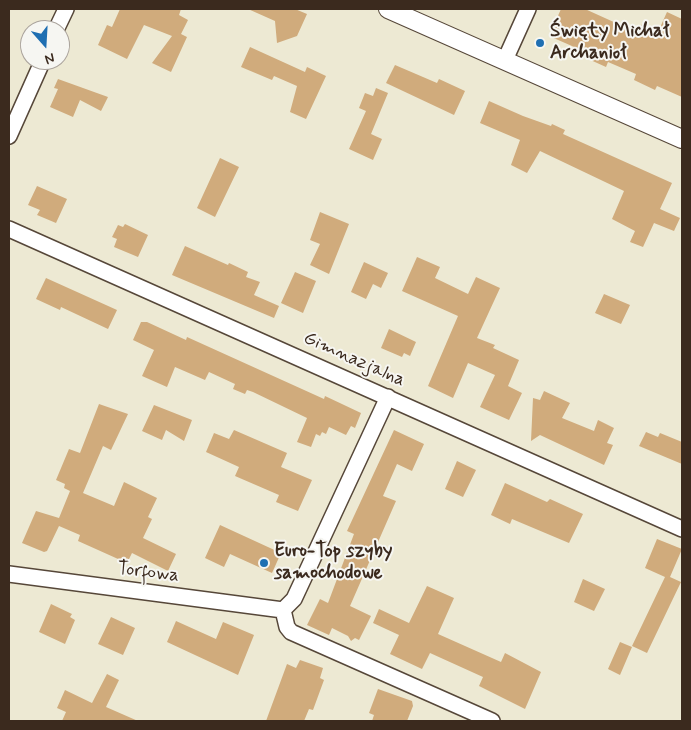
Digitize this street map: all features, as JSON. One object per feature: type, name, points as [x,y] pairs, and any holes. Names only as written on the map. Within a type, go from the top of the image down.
[{"type":"street","points":[[388,9],[682,139]]},
{"type":"street","points":[[505,60],[528,9]]},
{"type":"street","points":[[9,136],[39,70]]},
{"type":"street","name":"Gimnazjalna","points":[[9,229],[682,529]]},
{"type":"street","points":[[388,397],[294,599],[283,610],[287,627],[291,632],[492,721]]},
{"type":"street","name":"Torfowa","points":[[9,574],[283,610]]},
{"type":"building","points":[[120,9],[181,9],[179,15],[188,20],[181,34],[187,37],[171,72],[152,63],[172,36],[144,25],[127,59],[98,45],[107,25],[112,27]]},
{"type":"building","points":[[248,9],[295,9],[307,14],[297,36],[277,43],[275,21]]},
{"type":"building","points":[[561,9],[585,9],[638,33],[642,24],[658,32],[667,12],[682,19],[682,97],[657,86],[655,90],[634,80],[636,74],[608,62],[606,67],[586,58],[588,53],[549,36]]},
{"type":"building","points":[[250,47],[305,72],[307,67],[326,76],[306,119],[290,112],[297,86],[274,76],[272,80],[241,67]]},
{"type":"building","points":[[395,65],[437,83],[439,79],[465,91],[454,115],[386,83]]},
{"type":"building","points":[[58,79],[108,97],[101,111],[80,100],[73,117],[50,107],[58,89],[54,88]]},
{"type":"building","points":[[376,88],[388,93],[371,134],[382,139],[373,160],[349,149],[366,111],[359,108],[365,93],[373,96]]},
{"type":"building","points":[[489,101],[523,116],[551,126],[552,124],[565,130],[563,134],[672,183],[660,209],[680,218],[674,231],[654,223],[643,247],[630,242],[635,231],[612,219],[624,191],[540,151],[527,173],[511,165],[520,140],[480,123]]},
{"type":"building","points":[[220,158],[239,167],[215,217],[197,208]]},
{"type":"building","points":[[37,186],[67,199],[56,223],[37,215],[40,210],[28,205]]},
{"type":"building","points":[[320,212],[349,224],[329,274],[310,265],[320,244],[310,240]]},
{"type":"building","points":[[125,224],[148,235],[138,257],[114,247],[117,239],[112,237],[118,225],[123,227]]},
{"type":"building","points":[[185,246],[248,272],[246,277],[260,282],[254,295],[279,306],[274,318],[172,275]]},
{"type":"building","points":[[417,257],[440,267],[435,278],[468,294],[476,277],[500,288],[477,338],[495,345],[493,348],[519,360],[508,386],[522,393],[509,420],[480,407],[495,375],[468,363],[453,398],[428,386],[458,316],[402,291]]},
{"type":"building","points":[[364,262],[388,273],[381,288],[373,284],[366,299],[351,292]]},
{"type":"building","points":[[295,272],[316,281],[303,313],[281,303]]},
{"type":"building","points":[[46,278],[117,310],[108,329],[61,307],[60,310],[36,299]]},
{"type":"building","points":[[604,294],[630,305],[621,324],[595,313]]},
{"type":"building","points":[[141,322],[147,322],[186,340],[187,337],[324,399],[325,396],[361,413],[355,428],[351,426],[346,435],[329,427],[326,434],[322,432],[320,436],[316,434],[311,447],[297,442],[307,418],[253,392],[247,390],[245,394],[233,389],[235,384],[209,372],[205,380],[175,367],[167,387],[142,376],[154,350],[133,340]]},
{"type":"building","points":[[389,329],[416,342],[410,356],[404,353],[402,357],[381,348]]},
{"type":"building","points":[[544,391],[570,403],[562,418],[594,431],[598,420],[614,428],[607,443],[613,445],[604,465],[540,435],[531,441],[533,398],[540,400]]},
{"type":"building","points":[[99,404],[128,414],[111,450],[103,446],[83,493],[114,506],[124,482],[157,498],[148,517],[152,519],[143,538],[176,554],[168,571],[132,553],[127,563],[78,541],[80,535],[59,526],[47,551],[44,552],[22,543],[36,511],[59,518],[70,491],[64,488],[65,484],[56,480],[69,449],[80,453]]},
{"type":"building","points":[[154,405],[192,420],[184,441],[166,430],[162,440],[142,431]]},
{"type":"building","points":[[234,430],[287,453],[281,467],[312,480],[298,511],[276,502],[279,495],[235,476],[239,467],[206,452],[214,433],[229,439]]},
{"type":"building","points":[[394,430],[424,444],[412,471],[397,464],[383,496],[396,501],[350,606],[371,616],[359,640],[355,638],[351,641],[348,636],[332,628],[329,635],[307,625],[320,599],[328,603],[354,534],[347,531]]},
{"type":"building","points":[[646,432],[658,437],[660,433],[682,442],[682,464],[639,446]]},
{"type":"building","points":[[457,461],[476,470],[463,497],[445,489]]},
{"type":"building","points":[[505,483],[547,502],[550,499],[583,514],[569,543],[512,519],[510,524],[491,515]]},
{"type":"building","points":[[220,525],[281,553],[272,573],[230,554],[224,567],[205,558]]},
{"type":"building","points":[[657,539],[682,549],[670,577],[681,582],[647,653],[632,646],[665,577],[645,568]]},
{"type":"building","points":[[583,579],[605,589],[594,611],[574,602]]},
{"type":"building","points":[[427,586],[454,598],[438,634],[501,662],[505,653],[541,672],[525,709],[479,686],[483,677],[430,653],[422,669],[390,654],[399,635],[373,623],[379,609],[409,623]]},
{"type":"building","points":[[51,604],[72,614],[70,617],[75,620],[65,644],[39,632]]},
{"type":"building","points":[[111,617],[135,628],[123,655],[98,644]]},
{"type":"building","points":[[176,621],[216,639],[223,622],[254,635],[238,675],[167,642]]},
{"type":"building","points":[[620,642],[632,647],[620,675],[608,669]]},
{"type":"building","points":[[300,660],[323,668],[320,678],[324,680],[313,710],[309,709],[304,721],[266,721],[287,664],[296,668]]},
{"type":"building","points":[[107,674],[119,680],[106,707],[138,721],[62,721],[66,712],[57,708],[65,690],[92,703]]},
{"type":"building","points":[[378,689],[412,701],[413,706],[407,721],[372,721],[374,715],[369,713]]},
{"type":"place","name":"Święty Michał Archanioł","points":[[540,43]]},
{"type":"place","name":"Euro-Top szyby samochodowe","points":[[264,563]]}]
